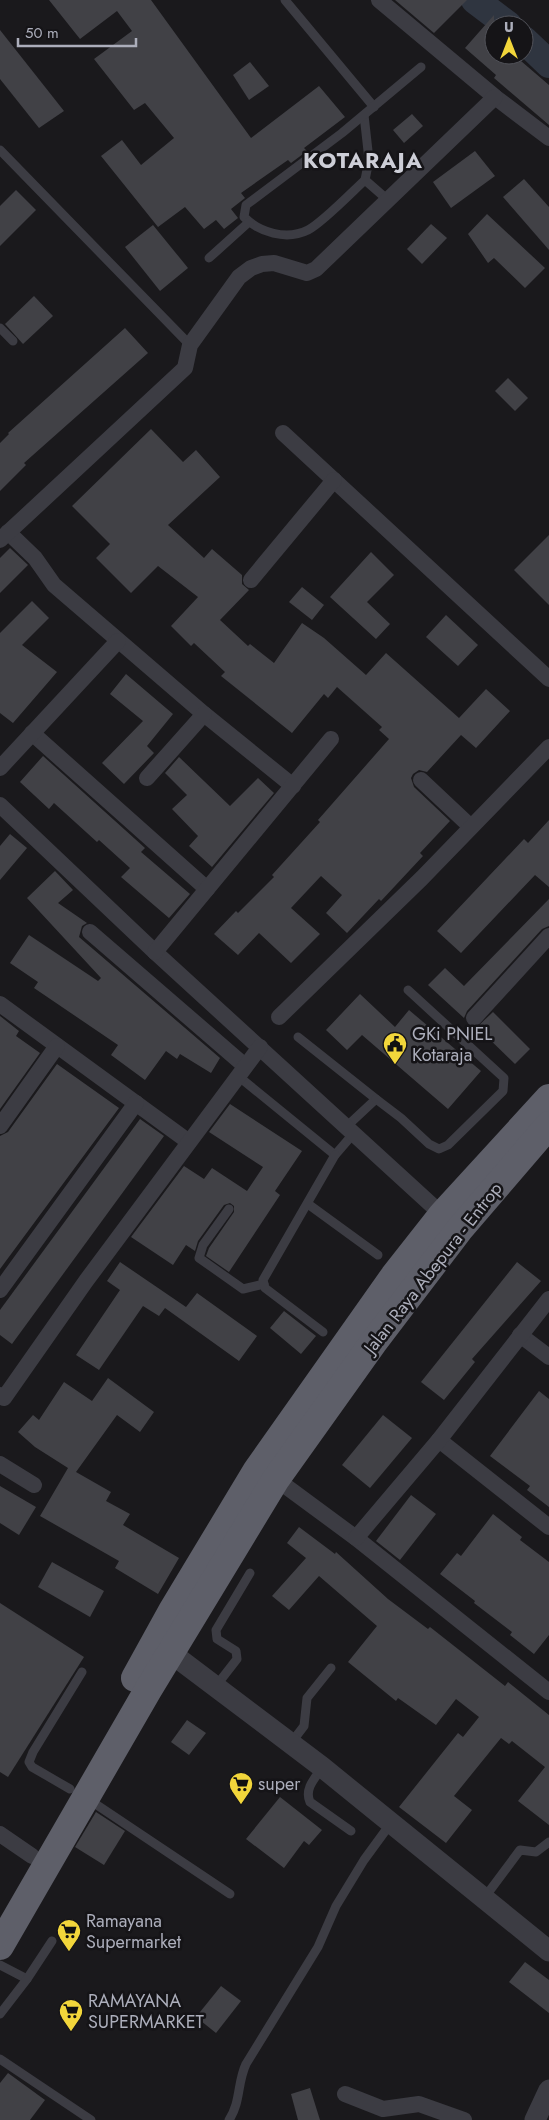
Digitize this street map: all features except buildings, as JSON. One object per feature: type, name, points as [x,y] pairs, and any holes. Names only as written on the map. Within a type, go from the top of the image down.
[{"type":"highway","points":[[0,1946],[172,1611],[257,1470],[394,1276],[450,1223],[549,1098]]},
{"type":"highway","name":"Jalan Raya Abepura - Entrop","points":[[78,1793],[171,1653],[276,1479],[450,1223],[549,1125]]},
{"type":"highway","points":[[0,1910],[32,1856],[78,1793]]},
{"type":"street","points":[[379,0],[495,97],[549,138]]},
{"type":"street","points":[[293,786],[118,641],[54,584],[35,558],[4,536],[185,368],[190,345],[239,278],[251,268],[262,264],[274,264],[307,273],[316,269],[389,201],[495,97]]},
{"type":"street","points":[[283,433],[549,679]]},
{"type":"street","points":[[251,580],[334,480]]},
{"type":"street","points":[[0,768],[118,641]]},
{"type":"street","points":[[147,778],[204,714]]},
{"type":"street","points":[[32,733],[207,889]]},
{"type":"street","points":[[155,952],[331,739]]},
{"type":"street","points":[[279,1017],[549,747]]},
{"type":"street","points":[[421,780],[471,827]]},
{"type":"street","points":[[0,804],[155,952],[450,1223]]},
{"type":"street","points":[[90,932],[242,1071]]},
{"type":"street","points":[[474,1018],[549,936]]},
{"type":"street","points":[[0,1004],[189,1142]]},
{"type":"street","points":[[0,1126],[57,1046]]},
{"type":"street","points":[[2,1399],[86,1281],[260,1047]]},
{"type":"street","points":[[0,1290],[136,1104]]},
{"type":"street","points":[[356,1538],[439,1440],[549,1298]]},
{"type":"street","points":[[520,1335],[549,1357]]},
{"type":"street","points":[[439,1440],[549,1527]]},
{"type":"street","points":[[0,1464],[34,1485]]},
{"type":"street","points":[[276,1479],[356,1538],[548,1688]]},
{"type":"street","points":[[171,1653],[392,1822],[549,1951]]},
{"type":"street","points":[[0,1834],[32,1856]]},
{"type":"street","points":[[536,2120],[549,2090]]},
{"type":"street","points":[[345,2094],[383,2109],[419,2104],[464,2120]]},
{"type":"lane","points":[[285,0],[374,107]]},
{"type":"lane","points":[[364,115],[369,160],[365,180],[308,230],[286,234],[272,233],[253,227],[244,217],[246,206],[364,115],[421,68]]},
{"type":"lane","points":[[0,150],[190,345]]},
{"type":"lane","points":[[365,180],[389,201]]},
{"type":"lane","points":[[209,258],[249,222]]},
{"type":"lane","points":[[0,328],[13,341]]},
{"type":"lane","points":[[298,1037],[401,1118],[429,1144],[439,1149],[448,1145],[503,1091],[504,1078],[408,990]]},
{"type":"lane","points":[[242,1071],[335,1156]]},
{"type":"lane","points":[[323,1332],[265,1288],[263,1280],[272,1261],[308,1204],[350,1130],[376,1099]]},
{"type":"lane","points":[[308,1204],[378,1256]]},
{"type":"lane","points":[[229,1209],[203,1245],[199,1258],[242,1289],[264,1284]]},
{"type":"lane","points":[[215,1687],[237,1659],[236,1651],[217,1639],[216,1630],[250,1573]]},
{"type":"lane","points":[[291,1743],[304,1726],[307,1698],[331,1668]]},
{"type":"lane","points":[[82,1672],[33,1752],[30,1762],[32,1767],[78,1793],[230,1894]]},
{"type":"lane","points":[[322,1767],[307,1790],[307,1796],[310,1802],[351,1831]]},
{"type":"lane","points":[[229,2120],[238,2105],[239,2084],[246,2064],[314,1953],[340,1899],[364,1860],[392,1822]]},
{"type":"lane","points":[[485,1897],[520,1850],[536,1852],[549,1842]]},
{"type":"lane","points":[[0,2014],[27,1979],[52,1941]]},
{"type":"lane","points":[[0,1965],[27,1979]]},
{"type":"lane","points":[[1,2062],[91,2120]]},
{"type":"waterway","points":[[475,0],[495,15]]},
{"type":"waterway","points":[[534,50],[549,64]]},
{"type":"place","name":"GKi PNIEL Kotaraja","points":[[395,1065]]},
{"type":"place","name":"super","points":[[241,1805]]},
{"type":"place","name":"Ramayana Supermarket","points":[[69,1952]]},
{"type":"place","name":"RAMAYANA SUPERMARKET","points":[[71,2032]]},
{"type":"district","name":"KOTARAJA","points":[[363,160]]}]
